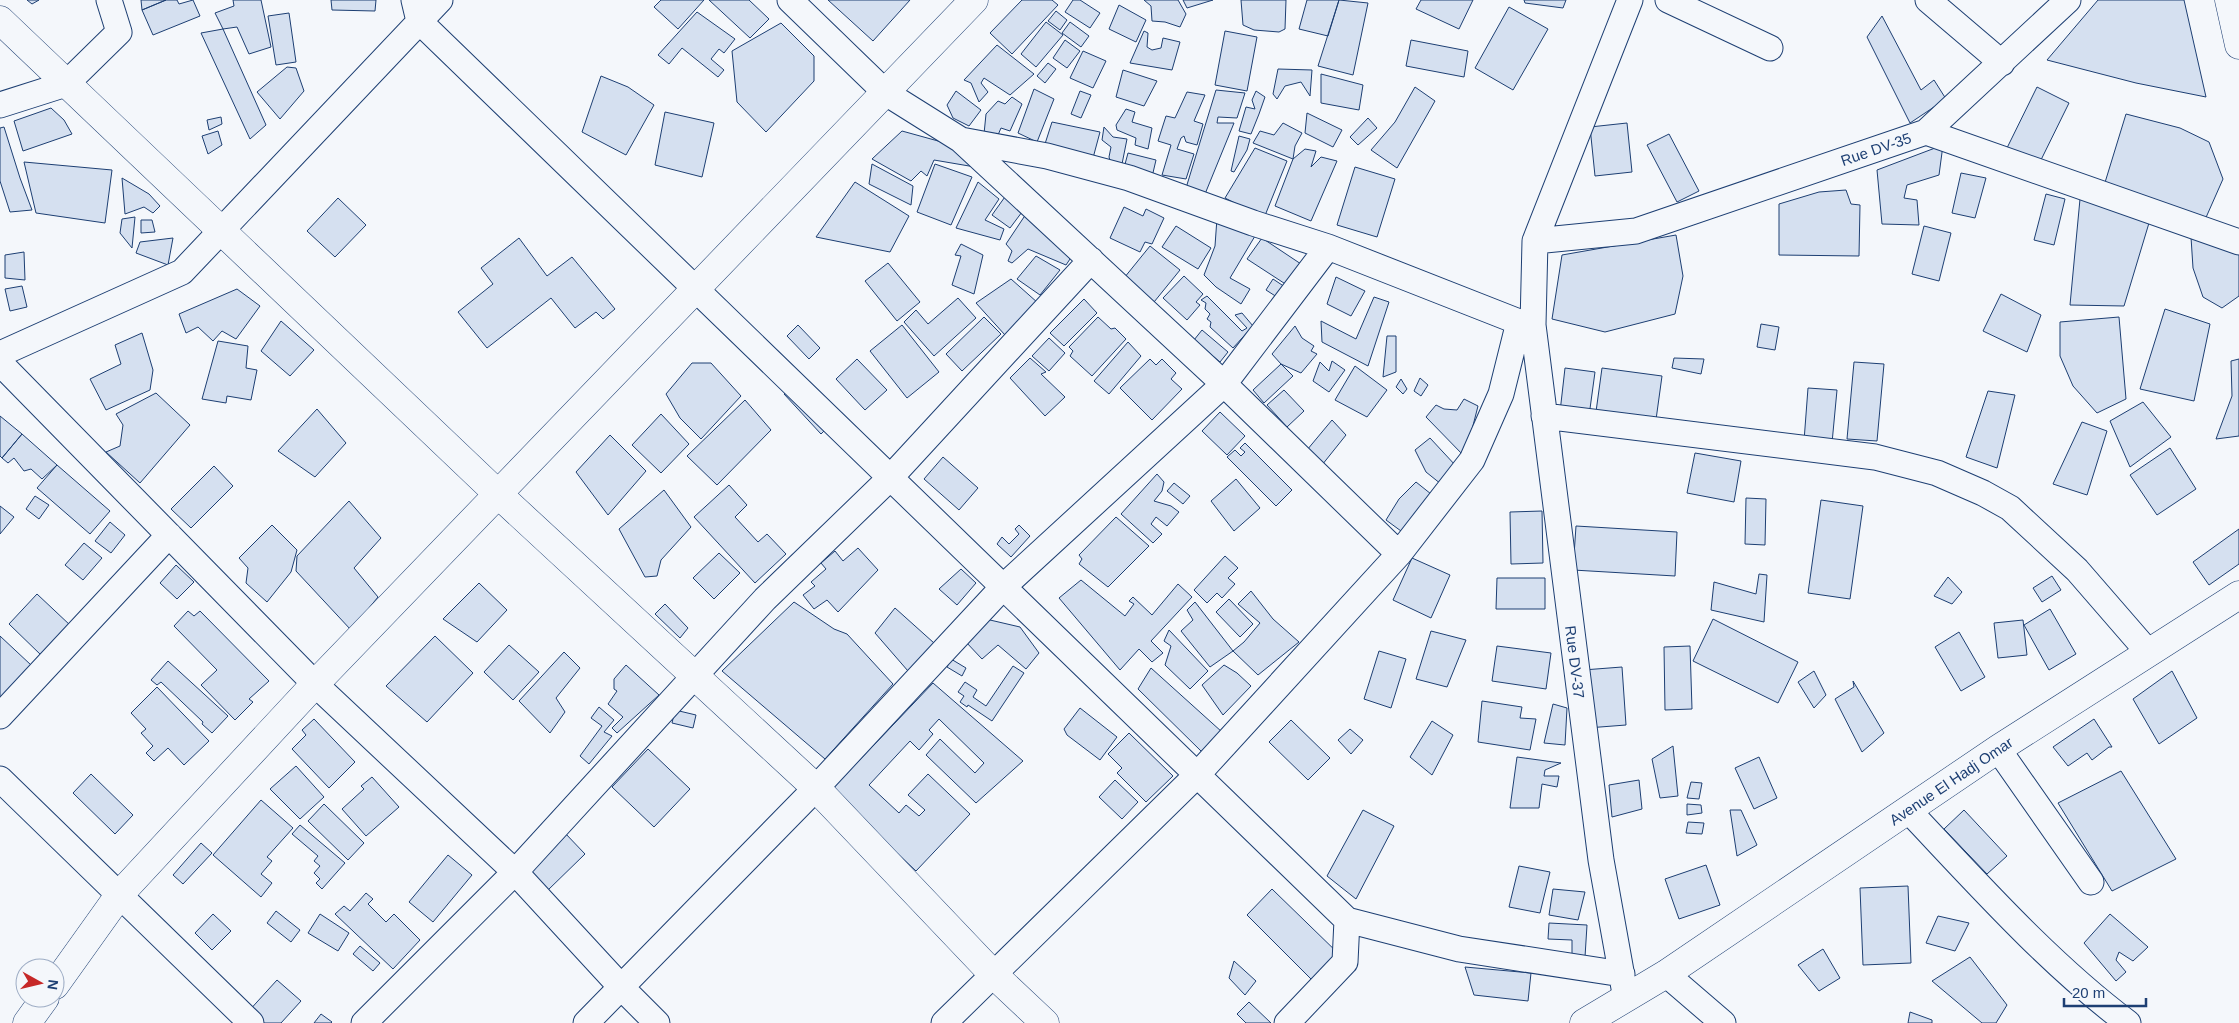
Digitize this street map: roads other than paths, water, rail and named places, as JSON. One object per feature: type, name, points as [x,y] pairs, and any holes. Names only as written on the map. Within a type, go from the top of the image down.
[{"type":"street","points":[[0,105],[66,84],[119,32],[109,0]]},
{"type":"street","points":[[0,354],[182,272],[417,10],[440,0]]},
{"type":"street","points":[[790,0],[886,93],[961,140],[1224,384],[1399,554]]},
{"type":"street","points":[[65,970],[120,894],[315,684],[974,0]]},
{"type":"street","points":[[944,1023],[1197,775],[1399,554],[1472,460],[1501,394],[1526,324],[1535,241],[1630,0]]},
{"type":"street","points":[[1668,0],[1770,48]]},
{"type":"street","points":[[1928,0],[2002,63]]},
{"type":"street","points":[[1926,132],[2068,0]]},
{"type":"street","points":[[2229,0],[2239,45]]},
{"type":"street","points":[[417,10],[696,290],[1347,920],[1459,949],[1619,1000]]},
{"type":"street","points":[[0,20],[499,495],[816,788],[993,974],[1045,1023]]},
{"type":"street","name":"Rue DV-35","points":[[1535,241],[1636,232],[1926,132],[2239,242]]},
{"type":"street","points":[[961,140],[1048,156],[1129,178],[1252,223],[1328,247],[1526,324]]},
{"type":"street","points":[[586,1023],[816,788],[1003,587],[1224,384],[1328,247]]},
{"type":"street","points":[[364,1023],[515,872],[766,599],[890,478],[1091,260]]},
{"type":"street","name":"Rue DV-37","points":[[1526,324],[1544,416],[1619,1000]]},
{"type":"street","points":[[0,362],[315,684],[515,872],[622,988],[657,1023]]},
{"type":"street","points":[[1544,416],[1875,457],[1937,473],[1983,493],[2010,508],[2077,570],[2149,653]]},
{"type":"street","points":[[0,716],[169,535]]},
{"type":"street","name":"Avenue El Hadj Omar","points":[[1584,1023],[1619,1000],[1666,974],[1998,749],[2239,595]]},
{"type":"street","points":[[1998,749],[2092,882]]},
{"type":"street","points":[[0,779],[120,894],[250,1023]]},
{"type":"street","points":[[1908,810],[1994,901],[2100,1002],[2128,1023]]},
{"type":"street","points":[[1287,1023],[1345,962],[1347,920]]},
{"type":"street","points":[[1666,974],[1723,1023]]},
{"type":"street","points":[[28,1023],[38,1008]]}]
